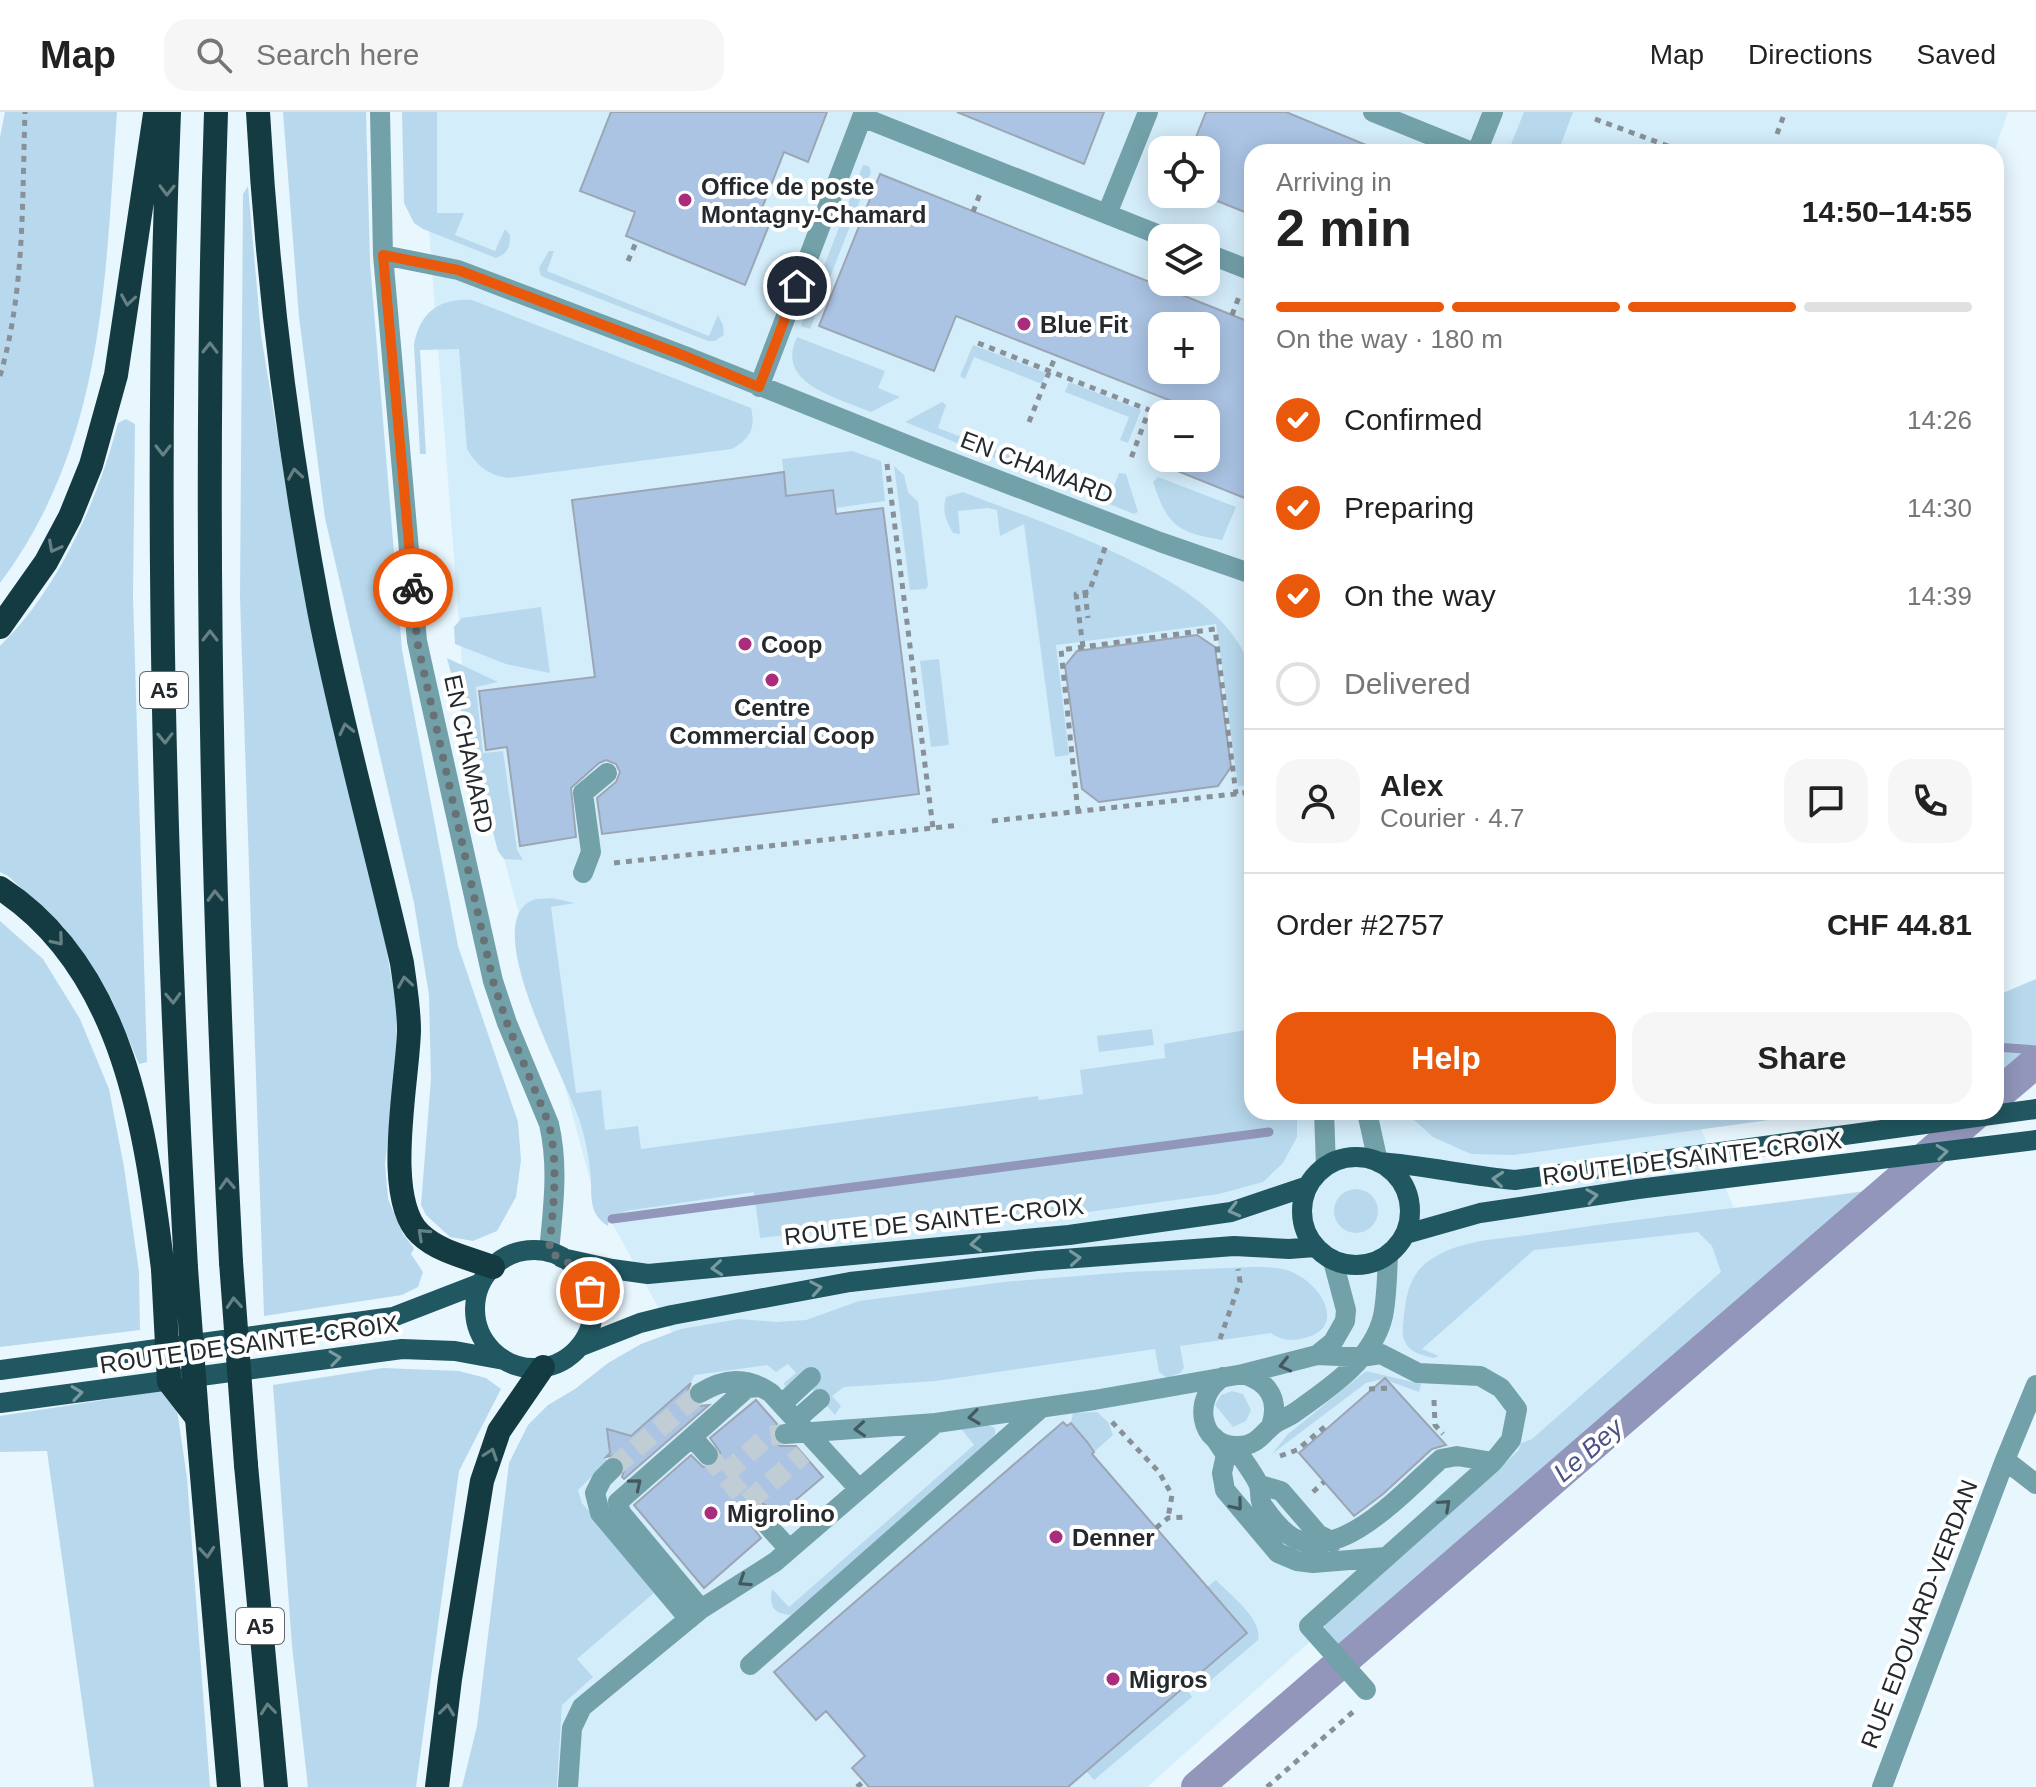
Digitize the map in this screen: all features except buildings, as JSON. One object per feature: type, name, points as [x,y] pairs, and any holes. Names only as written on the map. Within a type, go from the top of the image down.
[{"type":"highway","points":[[0,627],[46,562],[70,517],[91,465],[116,375],[156,112]]},
{"type":"highway","name":"A5","points":[[169,112],[163,394],[165,749],[176,1081],[174,1268],[197,1418],[229,1787]]},
{"type":"highway","name":"A5","points":[[216,112],[209,401],[211,755],[216,935],[231,1262],[276,1787]]},
{"type":"highway","points":[[258,112],[270,291],[305,533],[320,613],[402,963],[408,1001],[400,1187],[406,1213],[420,1235],[487,1275]]},
{"type":"highway","points":[[0,888],[37,916],[61,942],[80,968],[111,1029],[137,1104],[174,1268]]},
{"type":"highway","points":[[437,1787],[450,1679],[482,1481],[499,1431],[543,1367]]},
{"type":"main road","name":"ROUTE DE SAINTE-CROIX","points":[[2004,1114],[2036,1109]]},
{"type":"main road","name":"ROUTE DE SAINTE-CROIX","points":[[1378,1162],[1422,1165],[1471,1177],[1515,1180],[1958,1120]]},
{"type":"main road","name":"ROUTE DE SAINTE-CROIX","points":[[1406,1234],[1480,1213],[1638,1189],[2036,1140]]},
{"type":"main road","points":[[1361,1158],[1378,1162],[1392,1171],[1403,1184],[1409,1200],[1410,1217],[1406,1234],[1388,1255],[1371,1263],[1352,1266],[1333,1261],[1315,1247],[1306,1233],[1302,1201],[1308,1186],[1326,1166],[1342,1159],[1361,1158]]},
{"type":"main road","name":"ROUTE DE SAINTE-CROIX","points":[[0,1370],[393,1317],[487,1275],[518,1252],[556,1255],[648,1274],[1069,1235],[1231,1212],[1308,1186]]},
{"type":"main road","name":"ROUTE DE SAINTE-CROIX","points":[[0,1403],[402,1349],[430,1348],[504,1360],[529,1368],[543,1367],[563,1360],[579,1347],[640,1323],[850,1282],[1037,1261],[1234,1246],[1315,1247]]},
{"type":"main road","points":[[556,1255],[574,1266],[590,1291],[591,1321],[579,1347]]},
{"type":"main road","points":[[487,1275],[475,1311],[477,1326],[492,1351],[504,1360]]},
{"type":"street","name":"EN CHAMARD","points":[[380,112],[383,255],[417,641],[493,981],[553,1141],[556,1255]]},
{"type":"street","points":[[1107,214],[1148,112]]},
{"type":"street","points":[[1373,112],[1455,144]]},
{"type":"street","points":[[1479,144],[1493,112]]},
{"type":"street","points":[[759,387],[863,114],[1148,230]]},
{"type":"street","name":"EN CHAMARD","points":[[383,255],[458,270],[1160,542],[1244,571]]},
{"type":"street","points":[[1220,258],[1244,268]]},
{"type":"street","points":[[583,873],[591,852],[583,793],[607,773]]},
{"type":"street","points":[[1324,1120],[1326,1166]]},
{"type":"street","points":[[1369,1120],[1378,1162]]},
{"type":"street","points":[[1235,1447],[1258,1440],[1271,1426],[1371,1355],[1383,1317],[1388,1255]]},
{"type":"street","points":[[1317,1355],[1333,1342],[1345,1321],[1346,1310],[1333,1261]]},
{"type":"street","points":[[797,1429],[936,1423],[1233,1376],[1317,1355],[1371,1355],[1418,1373],[1480,1376],[1501,1388],[1514,1402],[1517,1418],[1511,1440],[1493,1462],[1386,1557],[1314,1631],[1363,1698]]},
{"type":"street","points":[[1271,1426],[1275,1409],[1270,1392],[1255,1378],[1233,1376],[1214,1383],[1203,1401],[1204,1423],[1226,1455],[1222,1473],[1225,1490],[1278,1553],[1297,1561],[1313,1563],[1386,1557]]},
{"type":"street","points":[[695,1614],[621,1513],[618,1502],[747,1388],[772,1395],[811,1377]]},
{"type":"street","points":[[700,1393],[718,1383],[745,1381],[772,1395],[797,1429],[859,1489]]},
{"type":"street","points":[[2005,1460],[2036,1385]]},
{"type":"street","points":[[797,1429],[820,1399]]},
{"type":"street","points":[[750,1665],[1041,1408]]},
{"type":"street","points":[[2005,1460],[2036,1415]]},
{"type":"street","points":[[568,1787],[572,1728],[577,1714],[695,1614],[775,1562],[936,1423]]},
{"type":"street","points":[[797,1429],[803,1454]]},
{"type":"street","points":[[692,1437],[708,1455]]},
{"type":"street","points":[[1214,1437],[1235,1447],[1260,1485],[1260,1503],[1289,1536],[1302,1542],[1333,1542],[1360,1529],[1441,1459],[1457,1456],[1493,1462]]},
{"type":"street","points":[[2005,1460],[2036,1484]]},
{"type":"street","name":"RUE EDOUARD-VERDAN","points":[[1882,1787],[2005,1460]]},
{"type":"street","points":[[613,1468],[602,1479],[595,1493],[600,1513],[695,1614]]},
{"type":"street","points":[[759,1516],[789,1549]]},
{"type":"path","points":[[0,376],[20,263],[25,112]]},
{"type":"path","points":[[1777,134],[1785,112]]},
{"type":"path","points":[[1595,119],[1662,144]]},
{"type":"path","points":[[762,209],[803,226]]},
{"type":"path","points":[[628,261],[637,240]]},
{"type":"path","points":[[978,343],[1149,410],[1130,461]]},
{"type":"path","points":[[1029,422],[1056,355]]},
{"type":"path","points":[[886,457],[933,828]]},
{"type":"path","points":[[1083,647],[1076,594],[1089,592],[1106,544]]},
{"type":"path","points":[[1085,592],[1088,618]]},
{"type":"path","points":[[1078,812],[1061,650],[1215,629],[1236,794]]},
{"type":"path","points":[[992,821],[1244,793]]},
{"type":"path","points":[[614,863],[960,825]]},
{"type":"path","points":[[1220,1339],[1240,1282],[1238,1268]]},
{"type":"path","points":[[1357,1399],[1372,1388],[1396,1388]]},
{"type":"path","points":[[1430,1389],[1436,1406],[1435,1425],[1444,1435],[1454,1435]]},
{"type":"path","points":[[1107,1416],[1159,1472],[1172,1495],[1168,1518]]},
{"type":"path","points":[[1272,1459],[1297,1450],[1333,1420]]},
{"type":"path","points":[[1156,1528],[1168,1518],[1185,1517]]},
{"type":"path","points":[[1267,1787],[1363,1698]]},
{"type":"path","points":[[857,1787],[864,1781]]},
{"type":"shaded area","points":[[5,112],[117,112],[102,298],[80,416],[61,474],[35,529],[0,583],[0,137]]},
{"type":"shaded area","points":[[283,112],[366,112],[370,263],[402,650],[458,946],[518,1122],[521,1160],[516,1197],[497,1231],[473,1241],[450,1237],[426,1215],[421,1205],[431,1079],[429,995],[414,903],[325,518],[299,317]]},
{"type":"shaded area","points":[[402,112],[437,112],[437,213],[464,213],[455,235],[495,251],[505,229],[510,240],[508,250],[503,254],[496,258],[414,223],[404,203]]},
{"type":"shaded area","points":[[420,112],[2008,112],[1997,144],[1244,144],[1244,1120],[1697,1120],[1755,1259],[1313,1639],[1147,1787],[557,1787],[562,1705],[577,1659],[655,1592],[582,1503],[578,1490],[612,1452],[615,1434],[627,1435],[695,1375],[591,1184],[466,716]]},
{"type":"shaded area","points":[[1524,112],[1573,112],[1561,144],[1511,144]]},
{"type":"shaded area","points":[[863,165],[869,166],[871,172],[810,329],[801,326]]},
{"type":"shaded area","points":[[248,186],[261,335],[294,535],[385,942],[397,1009],[395,1076],[385,1164],[388,1199],[403,1234],[414,1248],[411,1254],[423,1272],[418,1287],[402,1295],[264,1316],[240,598],[243,194]]},
{"type":"shaded area","points":[[549,251],[554,251],[547,271],[709,336],[718,315],[724,335],[715,341],[708,341],[541,276],[539,268]]},
{"type":"shaded area","points":[[472,300],[751,408],[753,421],[750,432],[732,449],[501,477],[484,469],[467,449],[459,349],[420,350],[426,454],[420,454],[414,345],[417,334],[433,309],[450,302]]},
{"type":"shaded area","points":[[797,337],[885,371],[878,388],[900,397],[871,412],[813,387],[794,367],[792,353]]},
{"type":"shaded area","points":[[973,345],[1046,373],[1042,384],[974,357],[965,379],[960,376]]},
{"type":"shaded area","points":[[1069,382],[1141,410],[1128,443],[1120,440],[1129,417],[1065,392]]},
{"type":"shaded area","points":[[942,402],[946,405],[938,428],[1111,494],[1119,473],[1126,474],[1138,512],[1134,514],[905,422]]},
{"type":"shaded area","points":[[126,419],[135,424],[133,596],[147,1062],[139,1064],[112,1000],[63,926],[0,872],[0,646],[21,623],[58,571],[87,513],[118,423]]},
{"type":"shaded area","points":[[852,451],[881,461],[885,501],[835,508],[833,490],[786,496],[782,459]]},
{"type":"shaded area","points":[[894,466],[904,475],[908,492],[918,502],[926,589],[910,590]]},
{"type":"shaded area","points":[[1158,477],[1236,507],[1222,540],[1184,530],[1169,518],[1153,482]]},
{"type":"shaded area","points":[[963,492],[1124,557],[1166,579],[1202,604],[1231,632],[1244,656],[1244,786],[1238,786],[1216,624],[1056,645],[1069,755],[1055,757],[1024,524],[1000,536],[997,510],[958,511],[960,534],[953,533],[945,516],[946,497]]},
{"type":"shaded area","points":[[541,607],[550,673],[506,664],[455,644],[454,627],[462,618]]},
{"type":"shaded area","points":[[447,658],[498,682],[476,687],[483,753],[503,751],[517,850],[523,860],[504,859],[498,851]]},
{"type":"shaded area","points":[[939,659],[949,745],[931,747],[920,661]]},
{"type":"shaded area","points":[[552,898],[575,903],[551,907],[576,1093],[601,1090],[605,1130],[638,1126],[641,1149],[1038,1096],[1039,1100],[1083,1094],[1080,1070],[1165,1058],[1164,1044],[1244,1030],[1244,1120],[1297,1120],[1297,1137],[1283,1163],[1263,1182],[1219,1194],[1088,1212],[955,1217],[760,1238],[754,1192],[626,1211],[609,1220],[608,1226],[594,1210],[582,1128],[531,1006],[520,970],[515,939],[518,914],[533,900]]},
{"type":"shaded area","points":[[0,921],[43,959],[80,1019],[109,1089],[139,1272],[140,1330],[0,1347]]},
{"type":"shaded area","points":[[2036,979],[2036,1083],[2004,1088],[2004,993]]},
{"type":"shaded area","points":[[1152,1029],[1154,1045],[1099,1052],[1097,1036]]},
{"type":"shaded area","points":[[1414,1120],[1769,1120],[1514,1155],[1471,1154],[1433,1137]]},
{"type":"shaded area","points":[[1356,1189],[1372,1195],[1378,1211],[1372,1227],[1356,1233],[1340,1227],[1334,1211],[1340,1195]]},
{"type":"shaded area","points":[[1880,1189],[1345,1652],[1325,1629],[1325,1624],[1518,1451],[1521,1443],[1532,1439],[1721,1272],[1712,1246],[1698,1232],[1534,1250],[1422,1349],[1439,1356],[1434,1358],[1410,1348],[1403,1332],[1409,1288],[1422,1266],[1456,1247],[1484,1240]]},
{"type":"shaded area","points":[[1251,1267],[1283,1269],[1309,1282],[1325,1304],[1327,1315],[1324,1326],[1316,1334],[1300,1339],[1285,1339],[1271,1333],[1180,1346],[1184,1368],[1167,1378],[1159,1372],[1155,1349],[936,1381],[844,1387],[832,1396],[841,1406],[835,1415],[812,1389],[806,1370],[785,1387],[784,1383],[796,1373],[788,1364],[776,1372],[767,1365],[695,1375],[690,1384],[629,1438],[624,1434],[615,1434],[613,1451],[605,1458],[608,1461],[578,1490],[582,1503],[673,1609],[654,1593],[577,1659],[593,1677],[562,1705],[557,1787],[462,1787],[477,1726],[509,1463],[528,1425],[548,1405],[608,1363],[641,1344],[681,1329],[739,1319],[777,1322],[806,1320],[859,1301],[1004,1282],[1127,1272]]},
{"type":"shaded area","points":[[383,1368],[459,1371],[486,1378],[501,1389],[459,1471],[416,1787],[308,1787],[292,1646],[273,1385]]},
{"type":"shaded area","points":[[1366,1371],[1421,1384],[1419,1392],[1383,1379],[1366,1383],[1272,1454],[1288,1434]]},
{"type":"shaded area","points":[[174,1389],[187,1478],[210,1787],[94,1787],[47,1451],[0,1452],[0,1416]]},
{"type":"shaded area","points":[[1232,1391],[1243,1394],[1251,1410],[1246,1421],[1233,1427],[1215,1405],[1221,1395]]},
{"type":"shaded area","points":[[1097,1412],[1108,1422],[1113,1435],[1094,1452],[1071,1423],[1073,1413]]},
{"type":"shaded area","points":[[986,1424],[995,1428],[995,1434],[986,1446],[791,1615],[776,1611],[771,1600],[772,1589],[789,1607],[974,1445],[959,1426]]},
{"type":"shaded area","points":[[1216,1580],[1251,1616],[1256,1624],[1258,1640],[1202,1688],[1194,1679],[1247,1633],[1207,1587]]},
{"type":"shaded area","points":[[1185,1687],[1192,1697],[1094,1780],[1086,1771]]},
{"type":"waterway","points":[[2004,1048],[2036,1050]]},
{"type":"waterway","name":"Le Bey","points":[[2004,1089],[2036,1062]]},
{"type":"waterway","name":"Le Bey","points":[[1197,1787],[1969,1120]]},
{"type":"waterway","points":[[612,1219],[1269,1132]]},
{"type":"tunnel","points":[[613,1468],[700,1393]]},
{"type":"tunnel","points":[[725,1474],[768,1436],[785,1434]]},
{"type":"tunnel","points":[[748,1502],[803,1454]]},
{"type":"tunnel","points":[[708,1455],[759,1516]]},
{"type":"way so far","points":[[413,588],[417,641],[493,981],[553,1141],[556,1167],[549,1252],[574,1266],[590,1291]]},
{"type":"place","name":"Office de poste Montagny-Chamard","points":[[685,200]]},
{"type":"place","name":"Blue Fit","points":[[1024,324]]},
{"type":"place","name":"Coop","points":[[745,644]]},
{"type":"place","name":"Centre Commercial Coop","points":[[772,680]]},
{"type":"place","name":"Migrolino","points":[[711,1513]]},
{"type":"place","name":"Denner","points":[[1056,1537]]},
{"type":"place","name":"Migros","points":[[1113,1679]]},
{"type":"route","points":[[413,588],[383,255],[458,270],[759,387],[797,286]]}]
